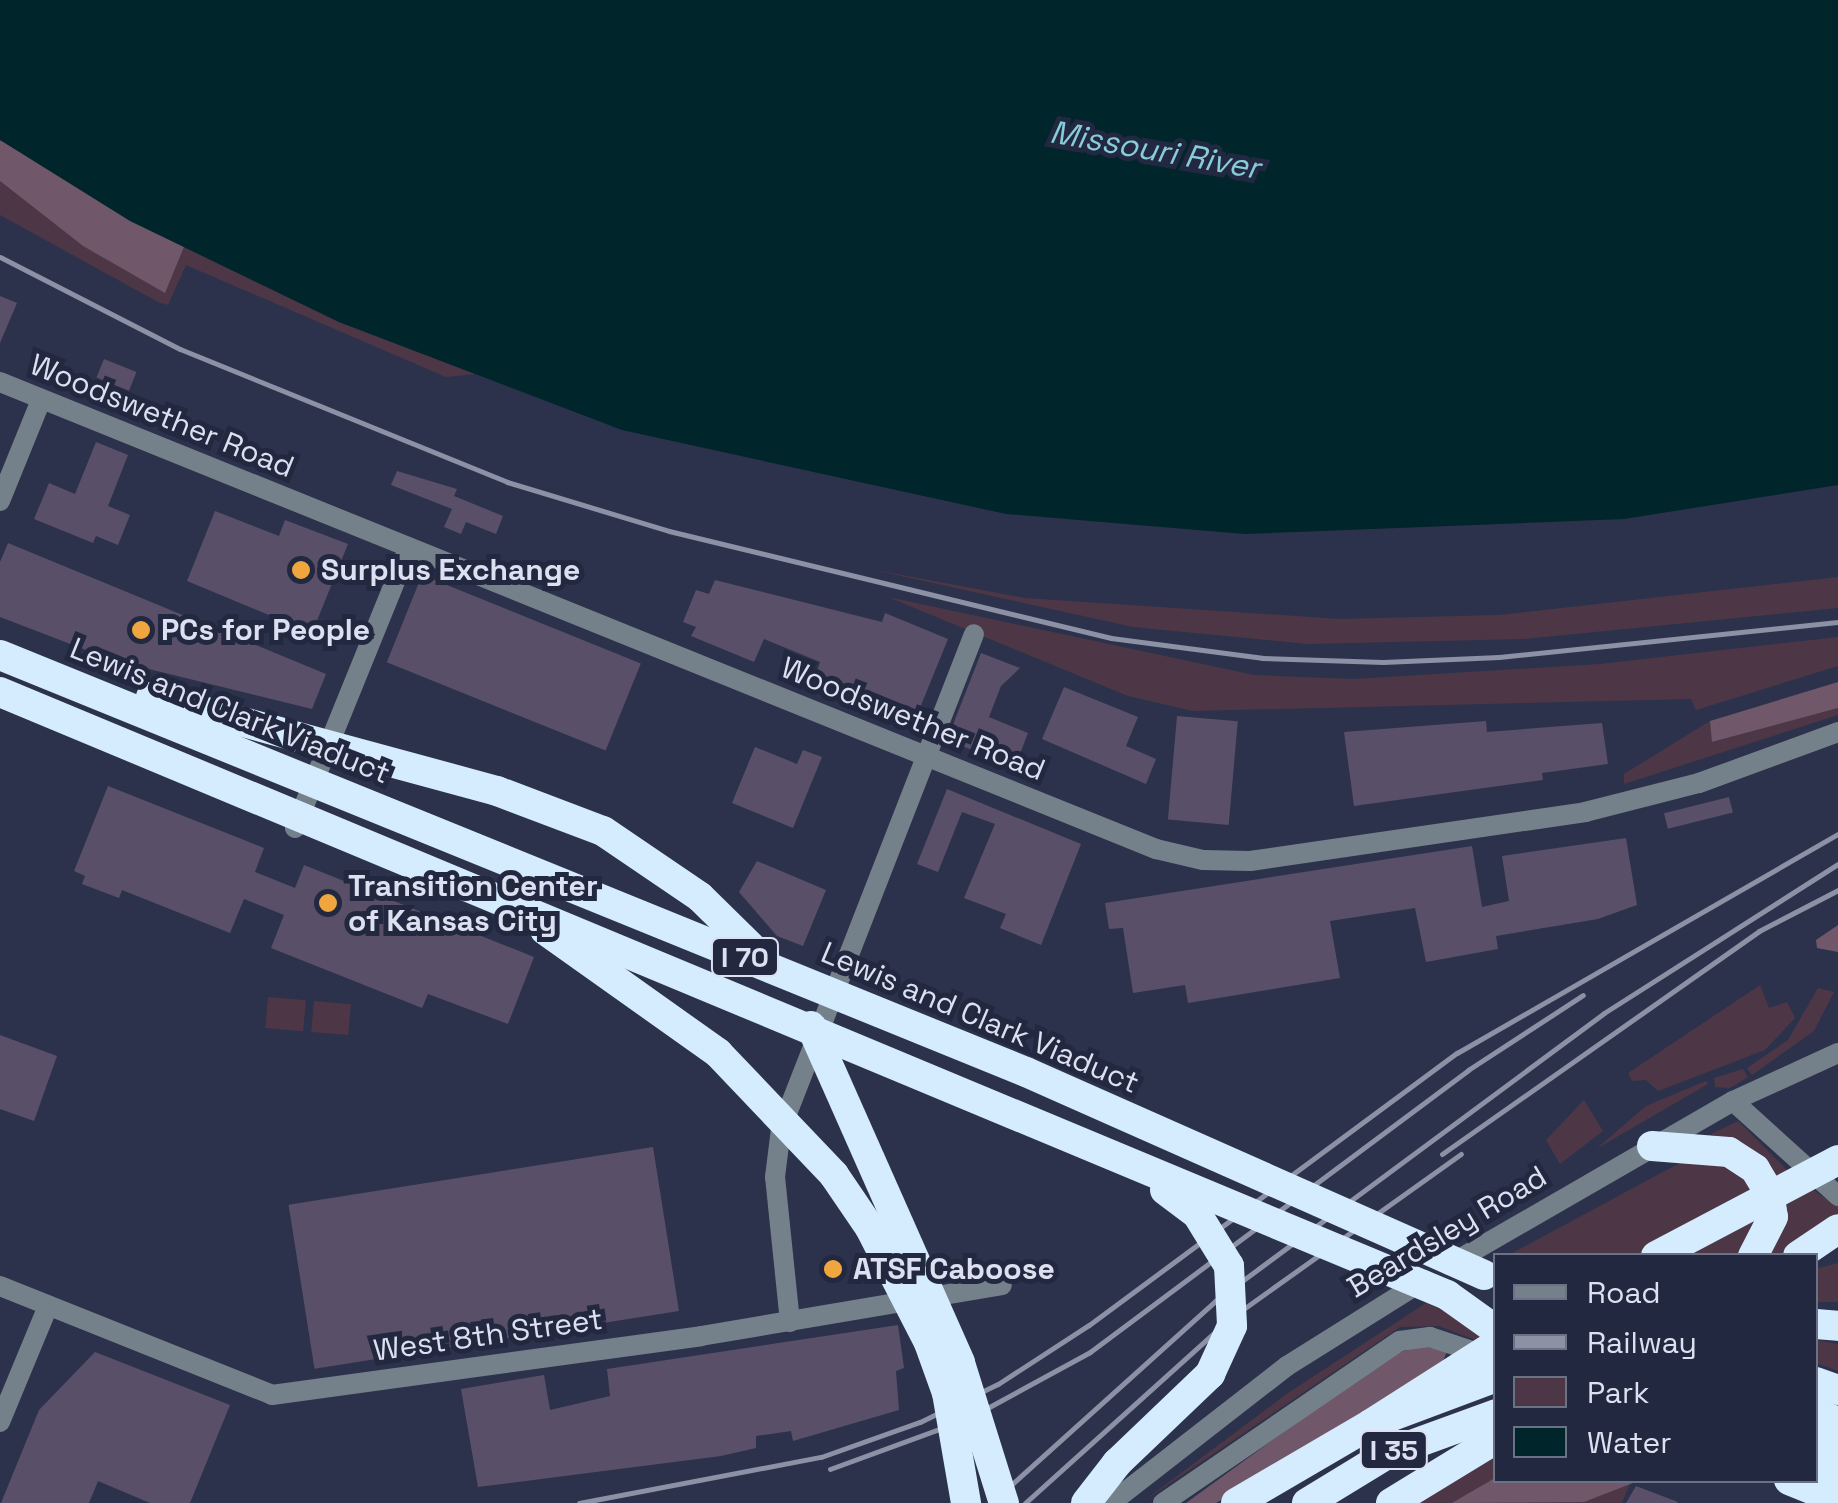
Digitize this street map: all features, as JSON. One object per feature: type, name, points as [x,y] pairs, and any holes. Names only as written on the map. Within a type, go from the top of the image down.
[{"type":"highway","name":"Lewis and Clark Viaduct","points":[[0,653],[1026,1072],[1492,1278]]},
{"type":"highway","points":[[0,653],[557,811],[603,831],[700,897],[756,949],[805,1015],[836,1076],[960,1363],[1004,1503]]},
{"type":"highway","name":"I 70","points":[[0,692],[489,892],[1107,1155],[1493,1313]]},
{"type":"highway","points":[[489,892],[718,1053],[800,1132],[834,1175],[870,1228],[929,1342],[947,1394],[966,1503]]},
{"type":"highway","points":[[1652,1146],[1729,1152],[1755,1169],[1769,1192],[1773,1216],[1755,1253]]},
{"type":"highway","points":[[1086,1503],[1117,1462],[1210,1374],[1224,1351],[1234,1296],[1218,1240],[1174,1195],[1107,1155]]},
{"type":"highway","points":[[1662,1253],[1838,1160]]},
{"type":"highway","points":[[1802,1253],[1838,1229]]},
{"type":"highway","points":[[1448,1295],[1493,1328]]},
{"type":"highway","points":[[1371,1424],[1493,1346]]},
{"type":"highway","name":"I 35","points":[[1236,1503],[1371,1424],[1493,1378]]},
{"type":"highway","points":[[1392,1503],[1493,1423]]},
{"type":"highway","name":"I 35","points":[[1307,1503],[1388,1453],[1493,1423]]},
{"type":"highway","points":[[1797,1483],[1838,1500]]},
{"type":"street","name":"Woodswether Road","points":[[0,382],[1156,849],[1250,861],[1585,812],[1699,783],[1838,732]]},
{"type":"street","points":[[0,501],[42,400]]},
{"type":"street","points":[[295,828],[409,548]]},
{"type":"street","points":[[790,1322],[774,1155],[974,634]]},
{"type":"street","name":"Beardsley Road","points":[[1111,1503],[1287,1366],[1652,1146],[1733,1101],[1838,1054]]},
{"type":"street","points":[[1733,1101],[1838,1196]]},
{"type":"street","name":"West 8th Street","points":[[0,1286],[272,1395],[790,1322],[1002,1285]]},
{"type":"street","points":[[0,1422],[48,1306]]},
{"type":"street","points":[[1163,1503],[1400,1341],[1430,1336],[1493,1359]]},
{"type":"green space","points":[[0,181],[83,246],[165,292],[184,247],[339,322],[475,374],[446,377],[186,265],[168,305],[158,302],[0,215]]},
{"type":"green space","points":[[870,569],[1025,598],[1340,619],[1499,615],[1838,577],[1838,608],[1523,639],[1308,644],[1133,627]]},
{"type":"green space","points":[[888,597],[1254,675],[1354,679],[1600,664],[1838,637],[1838,666],[1696,710],[1691,699],[1193,711],[1128,696]]},
{"type":"green space","points":[[1838,708],[1838,715],[1624,784],[1624,774],[1710,721],[1713,742]]},
{"type":"green space","points":[[1760,985],[1769,1008],[1787,1002],[1795,1018],[1765,1050],[1658,1091],[1646,1080],[1632,1081],[1628,1073]]},
{"type":"green space","points":[[1818,988],[1834,992],[1814,1031],[1752,1075],[1747,1068],[1788,1040]]},
{"type":"green space","points":[[268,997],[306,1000],[303,1031],[265,1028]]},
{"type":"green space","points":[[314,1001],[351,1004],[348,1035],[311,1032]]},
{"type":"green space","points":[[1743,1069],[1748,1077],[1730,1088],[1715,1087],[1714,1078]]},
{"type":"green space","points":[[1706,1081],[1708,1084],[1596,1149],[1646,1106]]},
{"type":"green space","points":[[1584,1100],[1603,1131],[1560,1164],[1546,1140]]},
{"type":"green space","points":[[1738,1121],[1793,1176],[1838,1207],[1838,1248],[1763,1253],[1771,1242],[1736,1143],[1711,1134]]},
{"type":"green space","points":[[1687,1159],[1740,1166],[1761,1210],[1748,1245],[1739,1253],[1513,1253]]},
{"type":"green space","points":[[1838,1263],[1838,1302],[1818,1302],[1818,1268]]},
{"type":"green space","points":[[1426,1303],[1459,1317],[1493,1346],[1439,1326],[1400,1327],[1141,1503],[1288,1393]]},
{"type":"green space","points":[[1818,1340],[1838,1344],[1838,1371],[1818,1364]]},
{"type":"green space","points":[[1493,1450],[1493,1483],[1630,1483],[1622,1503],[1389,1503]]},
{"type":"shaded area","points":[[0,140],[184,247],[165,293],[83,246],[0,181]]},
{"type":"shaded area","points":[[1838,682],[1838,708],[1712,742],[1710,721]]},
{"type":"shaded area","points":[[1838,925],[1838,952],[1817,948],[1816,940]]},
{"type":"shaded area","points":[[1425,1346],[1447,1351],[1441,1367],[1216,1503],[1186,1503],[1391,1354]]},
{"type":"shaded area","points":[[1493,1479],[1493,1483],[1633,1483],[1584,1502],[1452,1503]]},
{"type":"water","name":"Missouri River","points":[[0,0],[1838,0],[1838,485],[1624,519],[1245,534],[1006,514],[622,430],[339,322],[130,221],[0,140]]},
{"type":"building","points":[[0,296],[17,303],[0,343]]},
{"type":"building","points":[[104,359],[136,372],[129,391],[97,378]]},
{"type":"building","points":[[96,442],[128,455],[108,506],[130,515],[118,545],[96,536],[93,543],[34,519],[49,483],[75,494]]},
{"type":"building","points":[[397,471],[457,489],[454,496],[503,516],[496,534],[466,522],[461,534],[444,527],[452,509],[391,485]]},
{"type":"building","points":[[215,511],[279,536],[285,520],[348,544],[312,633],[187,581]]},
{"type":"building","points":[[8,543],[326,674],[312,709],[112,660],[0,617],[0,562]]},
{"type":"building","points":[[422,575],[641,663],[606,751],[387,662]]},
{"type":"building","points":[[715,580],[882,622],[885,613],[948,639],[913,725],[812,685],[820,662],[764,639],[754,662],[691,636],[696,627],[683,622],[696,590],[709,594]]},
{"type":"building","points":[[981,653],[1020,668],[1001,686],[989,717],[1028,733],[1015,767],[947,740]]},
{"type":"building","points":[[1064,687],[1138,717],[1126,746],[1156,759],[1146,784],[1042,739]]},
{"type":"building","points":[[1177,716],[1238,721],[1229,825],[1168,820]]},
{"type":"building","points":[[1486,721],[1487,732],[1602,723],[1608,764],[1542,773],[1543,780],[1354,806],[1344,732]]},
{"type":"building","points":[[755,747],[797,764],[803,750],[822,757],[793,828],[732,803]]},
{"type":"building","name":"Transition Center of Kansas City","points":[[108,786],[264,848],[255,872],[295,888],[304,865],[534,957],[508,1024],[428,994],[422,1008],[271,948],[284,915],[244,899],[230,933],[122,890],[119,898],[82,884],[85,876],[74,871]]},
{"type":"building","points":[[947,789],[1081,844],[1041,945],[1000,928],[1006,914],[964,898],[995,824],[962,812],[938,872],[917,864]]},
{"type":"building","points":[[1729,797],[1733,813],[1668,829],[1664,813]]},
{"type":"building","points":[[1626,838],[1637,905],[1598,919],[1496,936],[1498,949],[1426,962],[1415,908],[1330,921],[1340,978],[1188,1003],[1185,985],[1133,993],[1123,928],[1109,929],[1105,903],[1472,846],[1482,907],[1509,901],[1502,856]]},
{"type":"building","points":[[757,861],[826,890],[803,946],[777,936],[739,892]]},
{"type":"building","points":[[0,1035],[57,1056],[34,1121],[0,1109]]},
{"type":"building","points":[[653,1147],[679,1311],[315,1369],[289,1205]]},
{"type":"building","points":[[898,1325],[904,1368],[896,1371],[899,1410],[793,1441],[791,1431],[756,1436],[756,1448],[721,1456],[478,1487],[461,1389],[544,1375],[550,1410],[610,1396],[607,1369]]},
{"type":"building","points":[[95,1352],[230,1405],[190,1503],[150,1503],[98,1481],[89,1503],[1,1503],[39,1410]]},
{"type":"building","points":[[1636,1486],[1678,1502],[1626,1503]]},
{"type":"railway","points":[[0,257],[180,349],[507,482],[669,531],[1111,638],[1262,658],[1383,662],[1499,657],[1838,622]]},
{"type":"railway","points":[[579,1503],[821,1457],[920,1422],[998,1384],[1089,1325],[1457,1053],[1838,834]]},
{"type":"railway","points":[[991,1503],[1215,1301],[1604,1013],[1838,864]]},
{"type":"railway","points":[[1442,1154],[1759,931],[1838,890]]},
{"type":"railway","points":[[830,1469],[969,1418],[1090,1352],[1468,1070],[1583,995]]},
{"type":"railway","points":[[1025,1503],[1228,1320],[1461,1154]]},
{"type":"place","name":"Surplus Exchange","points":[[301,570]]},
{"type":"place","name":"PCs for People","points":[[141,630]]},
{"type":"place","name":"Transition Center of Kansas City","points":[[328,903]]},
{"type":"place","name":"ATSF Caboose","points":[[833,1269]]}]
